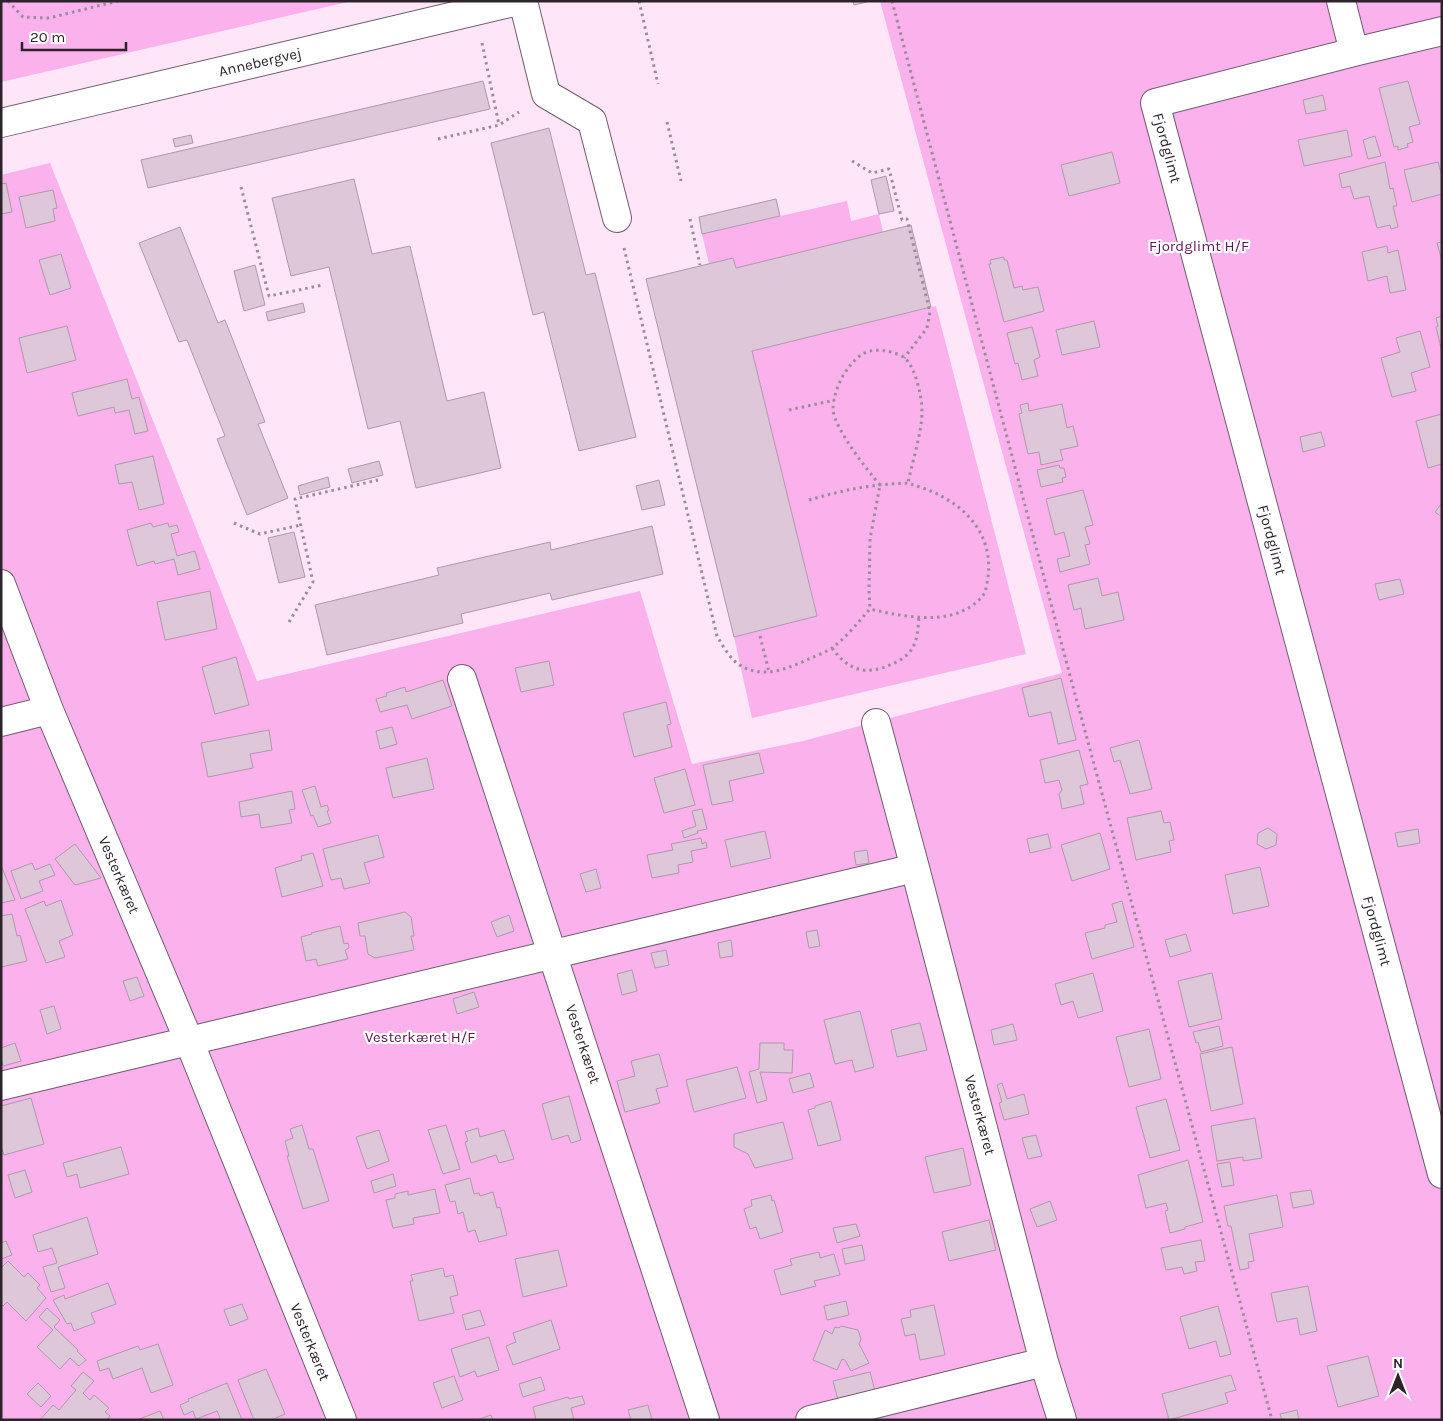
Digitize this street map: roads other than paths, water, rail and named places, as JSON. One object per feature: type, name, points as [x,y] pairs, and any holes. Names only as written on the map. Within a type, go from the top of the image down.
[{"type":"street","name":"Annebergvej","points":[[1,123],[518,1]]},
{"type":"street","points":[[523,1],[546,94],[592,121],[617,218]]},
{"type":"street","points":[[1341,1],[1354,52]]},
{"type":"street","name":"Fjordglimt","points":[[1442,31],[1155,103],[1442,1174]]},
{"type":"street","name":"Vesterkæret","points":[[1,584],[50,710],[189,1040],[342,1420]]},
{"type":"street","name":"Vesterkæret","points":[[462,679],[705,1420]]},
{"type":"street","points":[[1,722],[50,710]]},
{"type":"street","name":"Vesterkæret","points":[[876,723],[916,868],[1044,1362],[1062,1420]]},
{"type":"street","points":[[1,1086],[916,868]]},
{"type":"street","points":[[810,1420],[1044,1362]]},
{"type":"park label","name":"Fjordglimt H/F","points":[[1199,246]]},
{"type":"park label","name":"Vesterkæret H/F","points":[[420,1037]]}]
